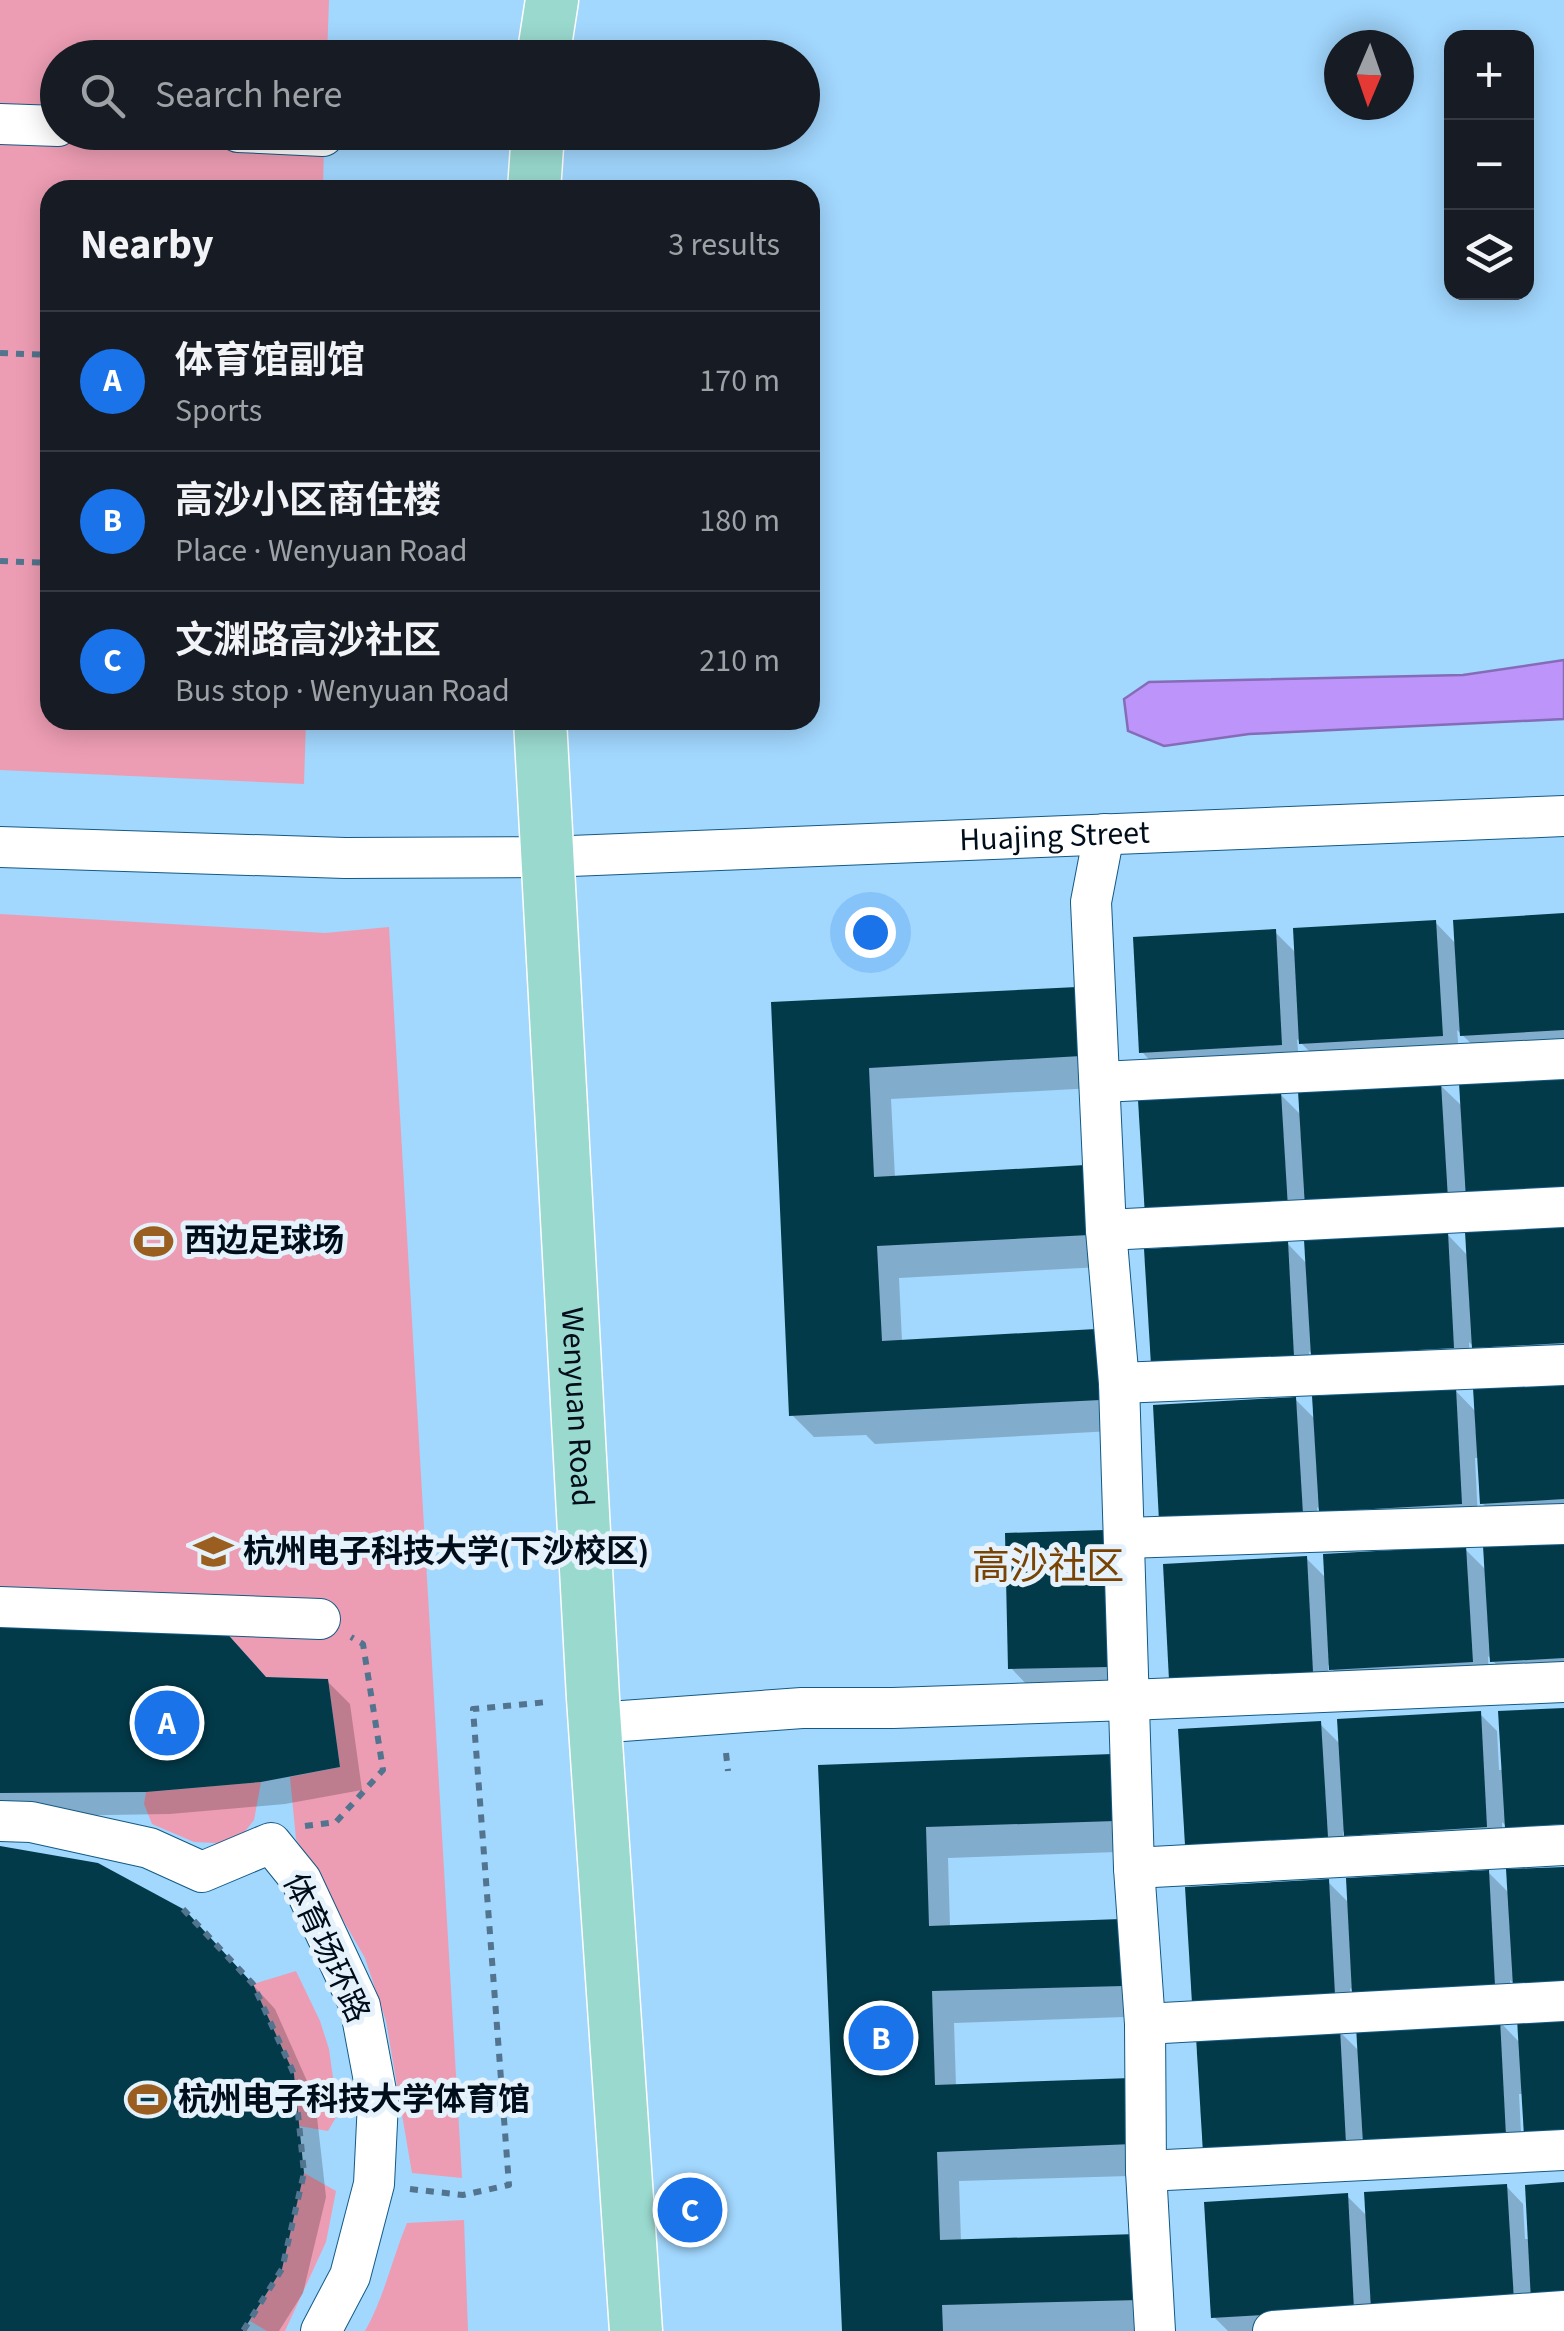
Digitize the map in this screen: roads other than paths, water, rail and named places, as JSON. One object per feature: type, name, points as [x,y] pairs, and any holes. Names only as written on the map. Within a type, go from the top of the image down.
[{"type":"main road","points":[[546,40],[552,0]]},
{"type":"main road","points":[[535,180],[537,150]]},
{"type":"main road","name":"Wenyuan Road","points":[[540,730],[595,1723],[636,2331]]},
{"type":"street","points":[[0,124],[40,125]]},
{"type":"street","name":"Huajing Street","points":[[0,847],[344,858],[546,857],[1564,816]]},
{"type":"street","points":[[1104,834],[1091,902],[1106,1230],[1119,1383],[1134,1868],[1145,2024],[1146,2171],[1155,2331]]},
{"type":"street","points":[[1100,1082],[1564,1058]]},
{"type":"street","points":[[1106,1230],[1564,1207]]},
{"type":"street","points":[[1119,1383],[1564,1365]]},
{"type":"street","points":[[1124,1538],[1564,1524]]},
{"type":"street","points":[[0,1608],[320,1619]]},
{"type":"street","points":[[595,1723],[802,1708],[1128,1700],[1564,1682]]},
{"type":"street","name":"体育场环路","points":[[0,1821],[31,1822],[148,1848],[202,1872],[271,1843],[301,1880],[360,2006],[378,2102],[374,2184],[350,2276],[321,2331]]},
{"type":"street","points":[[1134,1868],[1564,1845]]},
{"type":"street","points":[[1145,2024],[1564,2001]]},
{"type":"street","points":[[1146,2171],[1564,2150]]},
{"type":"street","points":[[1272,2331],[1564,2311]]},
{"type":"place","name":"西边足球场","points":[[154,1241]]},
{"type":"place","name":"杭州电子科技大学(下沙校区)","points":[[213,1552]]},
{"type":"place","name":"体育馆副馆","points":[[167,1723]]},
{"type":"place","name":"高沙小区商住楼","points":[[881,2038]]},
{"type":"place","name":"杭州电子科技大学体育馆","points":[[148,2100]]},
{"type":"place","name":"文渊路高沙社区","points":[[690,2210]]},
{"type":"district","name":"高沙社区","points":[[1048,1567]]}]
